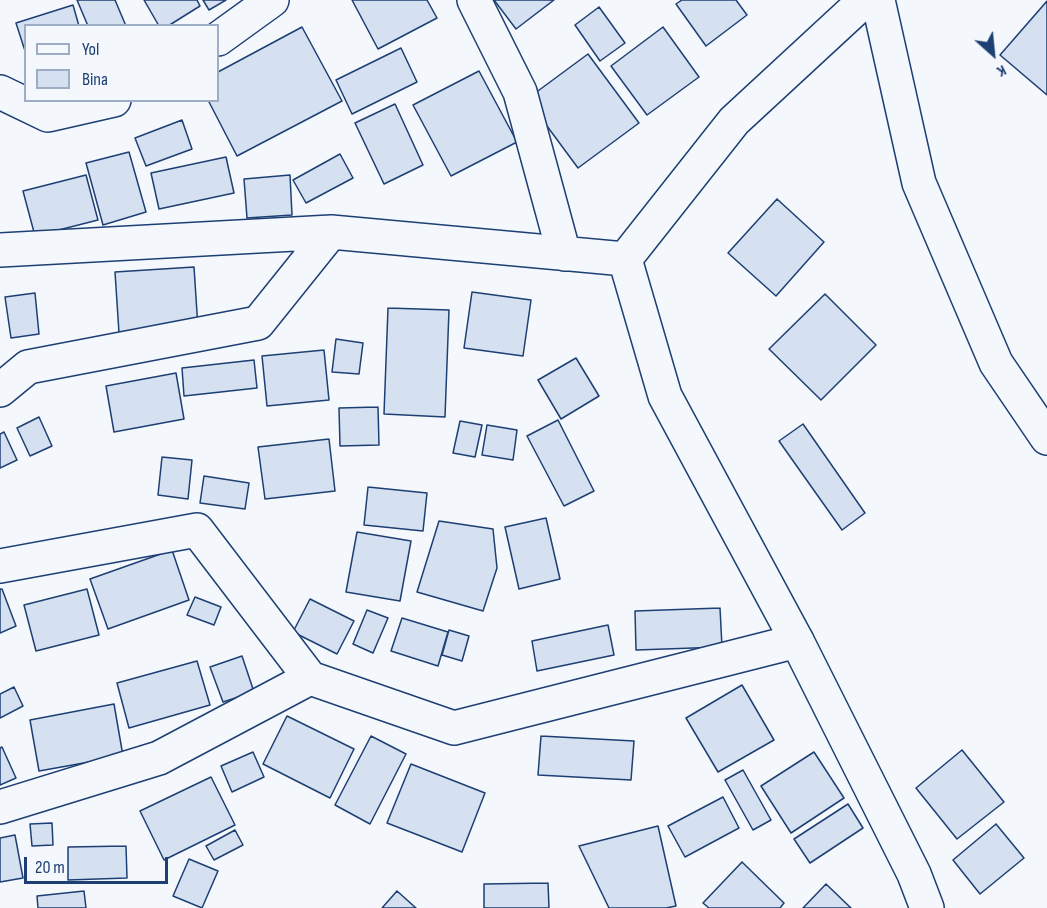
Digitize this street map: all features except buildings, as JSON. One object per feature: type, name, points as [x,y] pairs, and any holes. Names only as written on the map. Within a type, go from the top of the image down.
[{"type":"street","points":[[219,38],[272,0]]},
{"type":"street","points":[[474,0],[520,92],[564,254]]},
{"type":"street","points":[[625,259],[734,121],[865,0]]},
{"type":"street","points":[[878,0],[919,183],[996,363],[1047,438]]},
{"type":"street","points":[[0,92],[48,115],[105,102]]},
{"type":"street","points":[[0,390],[14,366],[258,323],[330,232]]},
{"type":"street","points":[[0,250],[330,232],[625,259]]},
{"type":"street","points":[[625,259],[665,396],[797,640],[914,874],[927,908]]},
{"type":"street","points":[[0,566],[197,530],[310,678],[454,728],[797,640]]},
{"type":"street","points":[[0,807],[159,758],[310,678]]}]
